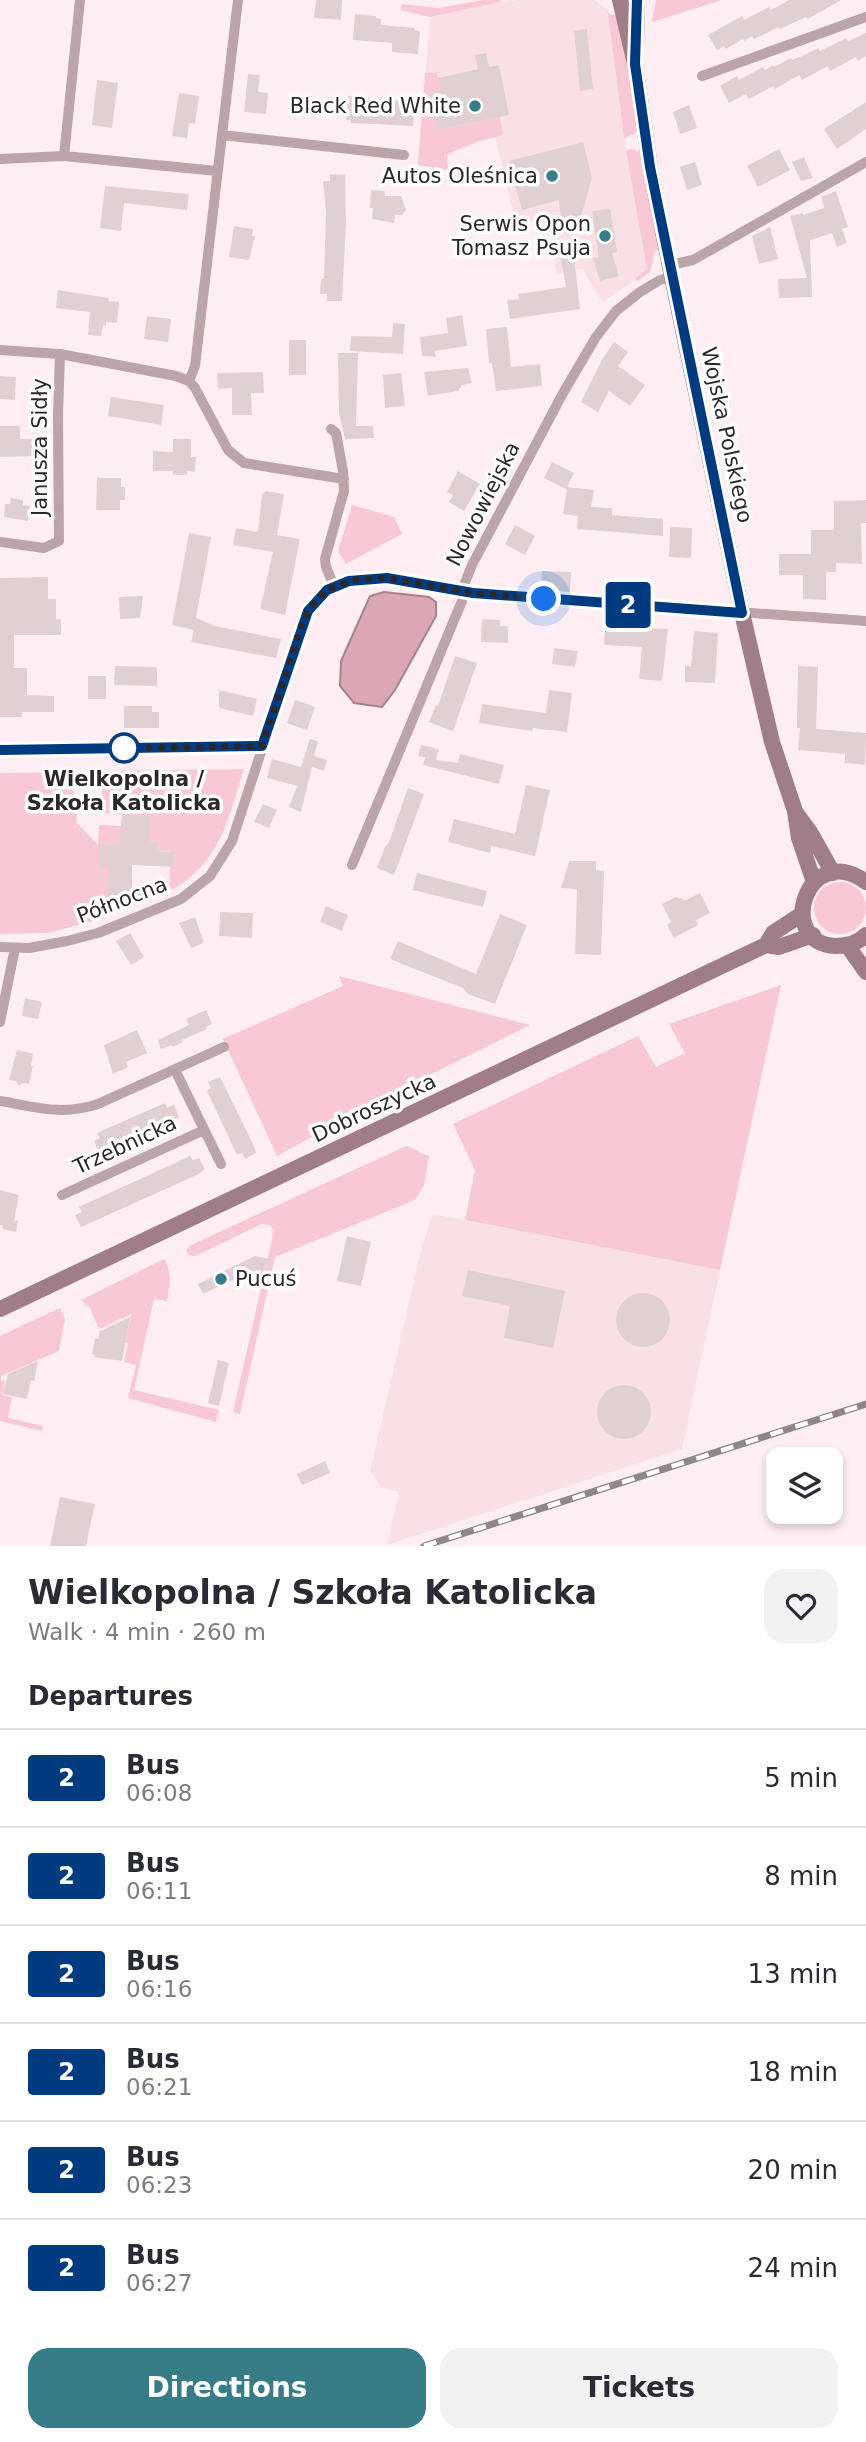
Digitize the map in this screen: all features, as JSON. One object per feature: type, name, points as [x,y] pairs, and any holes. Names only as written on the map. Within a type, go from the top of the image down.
[{"type":"main road","name":"Wojska Polskiego","points":[[620,0],[635,64],[650,167],[742,613],[772,741],[814,881]]},
{"type":"main road","name":"Wojska Polskiego","points":[[635,64],[637,0]]},
{"type":"main road","name":"Wojska Polskiego","points":[[795,811],[833,873]]},
{"type":"main road","points":[[866,883],[853,876],[833,873],[814,881],[806,892],[802,914],[805,925],[813,935],[833,946],[848,946],[866,935]]},
{"type":"main road","name":"Dobroszycka","points":[[766,945],[773,933],[802,914]]},
{"type":"main road","name":"Dobroszycka","points":[[0,1309],[766,945],[779,947],[813,935]]},
{"type":"main road","points":[[848,946],[866,972]]},
{"type":"street","points":[[64,156],[80,0]]},
{"type":"street","points":[[189,381],[195,366],[238,0]]},
{"type":"street","points":[[702,76],[866,17]]},
{"type":"street","points":[[222,135],[404,155]]},
{"type":"street","points":[[0,159],[64,156],[217,172]]},
{"type":"street","name":"Nowowiejska","points":[[352,866],[462,601],[472,565],[592,343],[617,311],[671,271],[866,162]]},
{"type":"street","points":[[0,350],[60,354],[176,376],[189,381],[195,388],[228,450],[244,463],[344,479]]},
{"type":"street","name":"Janusza Sidły","points":[[0,542],[44,548],[59,541],[60,354]]},
{"type":"street","points":[[331,429],[336,433],[344,479],[343,498],[325,559],[334,586],[359,579],[387,578],[463,592],[866,621]]},
{"type":"street","name":"Północna","points":[[0,947],[15,948],[67,942],[98,933],[169,904],[201,884],[217,867],[232,841],[304,617],[317,599],[334,586]]},
{"type":"street","points":[[0,750],[262,746]]},
{"type":"street","points":[[0,1022],[15,948]]},
{"type":"street","points":[[0,1101],[63,1112],[76,1111],[98,1104],[224,1047]]},
{"type":"street","name":"Trzebnicka","points":[[175,1070],[221,1164]]},
{"type":"street","name":"Trzebnicka","points":[[62,1195],[204,1130]]},
{"type":"shaded area","points":[[484,0],[500,2],[430,17],[401,10],[402,4],[438,8]]},
{"type":"shaded area","points":[[519,0],[594,0],[608,10],[622,125],[649,267],[648,272],[602,302],[582,268],[556,274],[548,221],[516,224],[495,137],[447,154],[448,170],[418,165],[430,17]]},
{"type":"shaded area","points":[[656,0],[722,0],[652,22]]},
{"type":"shaded area","points":[[608,13],[619,17],[637,130],[635,134],[624,138]]},
{"type":"shaded area","points":[[425,73],[437,73],[441,96],[434,98],[436,107],[432,108],[437,130],[500,117],[503,135],[447,154],[448,170],[418,165]]},
{"type":"shaded area","points":[[634,149],[640,153],[659,250],[655,251],[650,272],[638,281],[635,279],[647,269],[626,150]]},
{"type":"shaded area","points":[[352,505],[394,517],[402,534],[346,564],[338,551]]},
{"type":"shaded area","points":[[384,592],[429,597],[436,602],[436,616],[395,690],[382,707],[354,703],[340,686],[341,661],[370,596]]},
{"type":"shaded area","points":[[244,769],[220,838],[202,866],[189,879],[172,890],[169,885],[170,867],[174,866],[175,852],[157,851],[157,842],[132,846],[99,845],[99,866],[108,867],[108,900],[131,900],[132,887],[169,892],[90,922],[47,933],[0,934],[0,773],[72,772],[77,823],[98,845],[99,825],[121,826],[151,816],[102,813],[102,778],[88,778],[88,771]]},
{"type":"shaded area","points":[[840,882],[850,884],[858,890],[864,898],[864,918],[858,926],[850,932],[840,934],[830,932],[822,926],[816,918],[814,908],[816,898],[822,890],[830,884]]},
{"type":"shaded area","points":[[339,976],[530,1025],[373,1103],[277,1156],[223,1039],[343,986]]},
{"type":"shaded area","points":[[781,985],[720,1270],[465,1220],[475,1170],[453,1124],[638,1036],[656,1067],[685,1053],[669,1024]]},
{"type":"shaded area","points":[[406,1146],[429,1156],[424,1185],[415,1200],[275,1257],[240,1414],[233,1412],[274,1230],[270,1225],[262,1224],[195,1256],[189,1255],[186,1250],[191,1245]]},
{"type":"shaded area","points":[[433,1214],[720,1270],[682,1449],[387,1545],[399,1492],[381,1488],[370,1471],[421,1250]]},
{"type":"shaded area","points":[[164,1259],[169,1273],[167,1301],[154,1299],[134,1390],[219,1410],[216,1422],[128,1398],[136,1365],[124,1362],[131,1314],[99,1329],[90,1308],[81,1300]]},
{"type":"shaded area","points":[[60,1308],[65,1319],[59,1351],[1,1376],[1,1380],[5,1381],[2,1395],[12,1397],[8,1418],[43,1426],[42,1431],[0,1421],[0,1336]]},
{"type":"building","points":[[316,0],[342,0],[341,20],[314,18]]},
{"type":"building","points":[[789,0],[841,0],[808,19],[806,17],[780,29],[779,27],[754,39],[752,36],[744,41],[743,39],[726,49],[724,46],[717,50],[708,35],[742,16],[744,20]]},
{"type":"building","points":[[355,14],[376,16],[381,19],[381,25],[415,28],[420,31],[418,54],[392,52],[392,43],[353,40]]},
{"type":"building","points":[[587,29],[593,89],[580,91],[574,31]]},
{"type":"building","points":[[866,33],[866,56],[858,61],[856,57],[830,71],[828,66],[802,80],[799,75],[775,89],[773,86],[749,99],[746,94],[729,103],[720,86],[737,76],[739,80],[763,67],[765,70],[818,48],[820,51],[846,38],[848,41]]},
{"type":"building","name":"Black Red White","points":[[486,53],[489,67],[499,65],[509,115],[437,130],[431,104],[435,104],[434,98],[441,96],[438,78],[478,69],[475,55]]},
{"type":"building","points":[[248,74],[260,75],[258,92],[268,93],[266,114],[244,112]]},
{"type":"building","points":[[97,80],[118,83],[112,128],[92,125]]},
{"type":"building","points":[[179,93],[199,96],[195,124],[189,123],[187,138],[172,136]]},
{"type":"building","points":[[348,96],[415,102],[413,126],[350,123],[351,120],[346,120]]},
{"type":"building","points":[[866,102],[866,129],[837,149],[824,129]]},
{"type":"building","points":[[689,105],[697,128],[680,134],[673,112]]},
{"type":"building","name":"Autos Oleśnica","points":[[583,142],[592,178],[577,230],[562,233],[559,200],[522,210],[509,161]]},
{"type":"building","points":[[779,149],[790,170],[758,187],[747,166]]},
{"type":"building","points":[[804,157],[813,178],[801,181],[792,162]]},
{"type":"building","points":[[695,162],[702,185],[687,190],[680,167]]},
{"type":"building","points":[[330,174],[345,175],[346,223],[342,301],[327,301],[327,294],[320,294],[321,279],[324,279],[326,213],[323,181],[330,181]]},
{"type":"building","points":[[105,186],[189,194],[187,210],[124,203],[121,231],[100,228]]},
{"type":"building","points":[[371,190],[385,191],[385,196],[401,196],[406,210],[402,215],[395,215],[394,223],[372,219]]},
{"type":"building","points":[[836,191],[848,227],[842,229],[847,243],[837,247],[832,233],[810,240],[812,297],[779,298],[778,279],[807,278],[790,216],[824,208],[821,197]]},
{"type":"building","name":"Serwis Opon Tomasz Psuja","points":[[610,209],[617,252],[612,253],[619,276],[600,281],[593,258],[599,257],[592,211]]},
{"type":"building","points":[[234,226],[253,229],[252,236],[255,236],[249,260],[229,257]]},
{"type":"building","points":[[770,227],[778,259],[759,264],[752,236]]},
{"type":"building","points":[[573,247],[580,309],[510,319],[507,300],[519,299],[518,294],[566,287],[559,249]]},
{"type":"building","points":[[58,290],[119,302],[117,323],[106,322],[101,336],[88,335],[90,312],[56,308]]},
{"type":"building","points":[[462,315],[467,346],[435,351],[436,357],[422,356],[420,337],[448,333],[446,318]]},
{"type":"building","points":[[147,316],[171,319],[168,342],[144,339]]},
{"type":"building","points":[[393,323],[405,324],[403,354],[350,351],[351,336],[392,337]]},
{"type":"building","points":[[507,327],[511,367],[540,364],[542,386],[496,391],[492,363],[489,363],[486,329]]},
{"type":"building","points":[[289,340],[306,340],[306,375],[289,375]]},
{"type":"building","points":[[614,342],[628,352],[618,366],[645,385],[630,406],[609,391],[598,412],[581,402]]},
{"type":"building","points":[[338,353],[358,353],[356,426],[373,426],[374,438],[345,439],[339,414]]},
{"type":"building","points":[[468,368],[472,383],[462,385],[458,391],[428,396],[424,372]]},
{"type":"building","points":[[263,372],[264,393],[251,393],[252,415],[232,415],[232,388],[218,389],[217,373]]},
{"type":"building","points":[[401,373],[405,406],[385,408],[383,375]]},
{"type":"building","points":[[0,376],[16,377],[15,400],[0,399]]},
{"type":"building","points":[[111,397],[164,405],[161,425],[108,416]]},
{"type":"building","points":[[0,426],[20,426],[20,439],[37,439],[37,456],[0,457]]},
{"type":"building","points":[[173,439],[191,439],[191,457],[196,457],[195,472],[173,475],[173,471],[153,471],[153,451],[173,452]]},
{"type":"building","points":[[552,462],[574,473],[567,487],[594,490],[591,507],[612,508],[612,515],[663,519],[663,536],[577,529],[578,516],[563,514],[567,488],[544,478]]},
{"type":"building","points":[[458,471],[480,484],[464,511],[449,502],[453,495],[447,492]]},
{"type":"building","points":[[97,478],[121,478],[121,487],[125,487],[125,500],[120,500],[120,510],[96,510]]},
{"type":"building","points":[[266,491],[284,494],[277,535],[300,539],[285,615],[260,609],[273,552],[233,545],[236,528],[258,532],[262,494]]},
{"type":"building","points":[[11,498],[23,500],[23,505],[30,506],[28,521],[4,517],[5,504],[10,504]]},
{"type":"building","points":[[866,500],[866,523],[861,523],[862,564],[836,563],[836,572],[826,572],[826,600],[803,599],[803,575],[779,575],[779,554],[811,554],[811,530],[834,530],[834,501]]},
{"type":"building","points":[[515,525],[535,536],[525,555],[505,544]]},
{"type":"building","points":[[670,527],[692,528],[691,558],[669,557]]},
{"type":"building","points":[[189,533],[211,537],[196,618],[215,626],[281,639],[276,658],[191,642],[194,630],[172,625]]},
{"type":"building","points":[[542,571],[571,572],[570,593],[541,590]]},
{"type":"building","points":[[48,577],[48,599],[56,599],[56,619],[61,619],[61,635],[14,635],[14,668],[27,668],[27,695],[54,696],[54,712],[22,712],[22,717],[0,717],[0,578]]},
{"type":"building","points":[[143,596],[140,618],[120,619],[119,597]]},
{"type":"building","points":[[482,619],[500,620],[500,626],[508,626],[508,643],[481,642]]},
{"type":"building","points":[[605,626],[668,629],[662,681],[639,679],[642,647],[604,645]]},
{"type":"building","points":[[694,631],[718,633],[715,683],[685,682],[685,666],[691,666]]},
{"type":"building","points":[[554,648],[578,651],[575,667],[552,664]]},
{"type":"building","points":[[455,656],[477,663],[453,731],[429,722],[436,705],[438,706]]},
{"type":"building","points":[[115,666],[157,667],[157,686],[114,685]]},
{"type":"building","points":[[798,666],[818,667],[816,729],[866,733],[865,765],[845,763],[845,754],[798,750]]},
{"type":"building","points":[[88,676],[106,676],[106,699],[88,699]]},
{"type":"building","points":[[219,690],[257,699],[253,716],[219,708]]},
{"type":"building","points":[[549,690],[572,693],[567,732],[533,728],[532,731],[479,723],[482,704],[546,713]]},
{"type":"building","points":[[295,700],[315,707],[307,730],[287,723]]},
{"type":"building","points":[[124,706],[152,706],[152,712],[159,712],[159,728],[124,728]]},
{"type":"building","points":[[310,739],[318,741],[314,756],[327,760],[324,771],[312,767],[301,812],[289,807],[297,786],[267,778],[272,759],[301,767]]},
{"type":"building","points":[[421,745],[439,749],[436,760],[458,763],[460,754],[504,765],[499,784],[423,765],[427,758],[418,756]]},
{"type":"building","points":[[526,785],[550,790],[535,856],[491,846],[490,853],[448,842],[454,819],[515,834]]},
{"type":"building","points":[[408,788],[424,794],[394,875],[377,868]]},
{"type":"building","points":[[263,804],[277,810],[269,828],[254,822]]},
{"type":"building","points":[[122,814],[151,816],[149,842],[157,842],[157,851],[175,852],[174,867],[132,865],[132,900],[108,900],[108,867],[99,867],[99,845],[119,845]]},
{"type":"building","points":[[569,861],[596,861],[596,870],[604,871],[601,955],[575,954],[577,889],[561,888]]},
{"type":"building","points":[[417,873],[487,891],[483,907],[413,890]]},
{"type":"building","points":[[700,893],[710,913],[696,920],[698,925],[674,938],[667,925],[671,922],[662,904],[675,897],[686,900]]},
{"type":"building","points":[[326,906],[348,915],[342,931],[320,922]]},
{"type":"building","points":[[220,912],[253,913],[252,938],[219,936]]},
{"type":"building","points":[[500,914],[527,925],[495,1004],[468,994],[463,988],[390,959],[398,941],[476,974]]},
{"type":"building","points":[[195,917],[204,943],[191,948],[179,923]]},
{"type":"building","points":[[130,933],[144,957],[131,965],[116,941]]},
{"type":"building","points":[[25,998],[42,1002],[38,1019],[22,1016]]},
{"type":"building","points":[[206,1010],[212,1024],[206,1027],[207,1029],[172,1047],[171,1045],[161,1049],[158,1040],[189,1025],[186,1019]]},
{"type":"building","points":[[137,1030],[147,1053],[126,1062],[128,1067],[113,1074],[104,1045]]},
{"type":"building","points":[[17,1050],[33,1054],[29,1084],[23,1083],[19,1086],[16,1081],[9,1080]]},
{"type":"building","points":[[220,1077],[254,1146],[256,1153],[245,1159],[242,1153],[237,1155],[207,1091],[211,1088],[208,1082]]},
{"type":"building","points":[[165,1103],[167,1108],[174,1105],[179,1117],[99,1153],[94,1141],[100,1138],[97,1133]]},
{"type":"building","points":[[190,1156],[193,1160],[199,1158],[205,1169],[199,1174],[81,1227],[75,1215],[82,1212],[79,1207]]},
{"type":"building","points":[[0,1190],[19,1195],[14,1220],[18,1221],[16,1232],[2,1229],[3,1225],[0,1225]]},
{"type":"building","points":[[347,1236],[371,1242],[361,1286],[337,1281]]},
{"type":"building","points":[[255,1256],[273,1260],[266,1264],[260,1288],[248,1286],[252,1271],[203,1294],[198,1284]]},
{"type":"building","points":[[468,1270],[565,1291],[553,1348],[504,1338],[510,1306],[462,1296]]},
{"type":"building","points":[[643,1293],[662,1301],[670,1320],[662,1339],[643,1347],[624,1339],[616,1320],[624,1301]]},
{"type":"building","points":[[130,1317],[122,1361],[94,1357],[92,1354],[95,1338],[98,1339],[100,1331]]},
{"type":"building","points":[[218,1360],[229,1363],[219,1406],[208,1403]]},
{"type":"building","points":[[38,1361],[27,1399],[3,1394],[8,1374]]},
{"type":"building","points":[[624,1385],[643,1393],[651,1412],[643,1431],[624,1439],[605,1431],[597,1412],[605,1393]]},
{"type":"building","points":[[325,1461],[330,1473],[302,1485],[297,1474]]},
{"type":"building","points":[[60,1497],[95,1504],[86,1546],[50,1546]]},
{"type":"railway","points":[[424,1546],[866,1404]]},
{"type":"bus line","name":"2","points":[[0,750],[262,746],[308,611],[327,590],[359,579],[387,578],[473,593],[742,613],[650,167],[635,64],[637,0]]},
{"type":"place","name":"Black Red White","points":[[475,106]]},
{"type":"place","name":"Autos Oleśnica","points":[[552,176]]},
{"type":"place","name":"Serwis Opon Tomasz Psuja","points":[[605,236]]},
{"type":"place","name":"Wielkopolna / Szkoła Katolicka","points":[[124,748]]},
{"type":"place","name":"Pucuś","points":[[221,1279]]},
{"type":"route","points":[[124,748],[262,746],[304,617],[321,594],[342,583],[387,578],[473,593],[544,599]]}]
